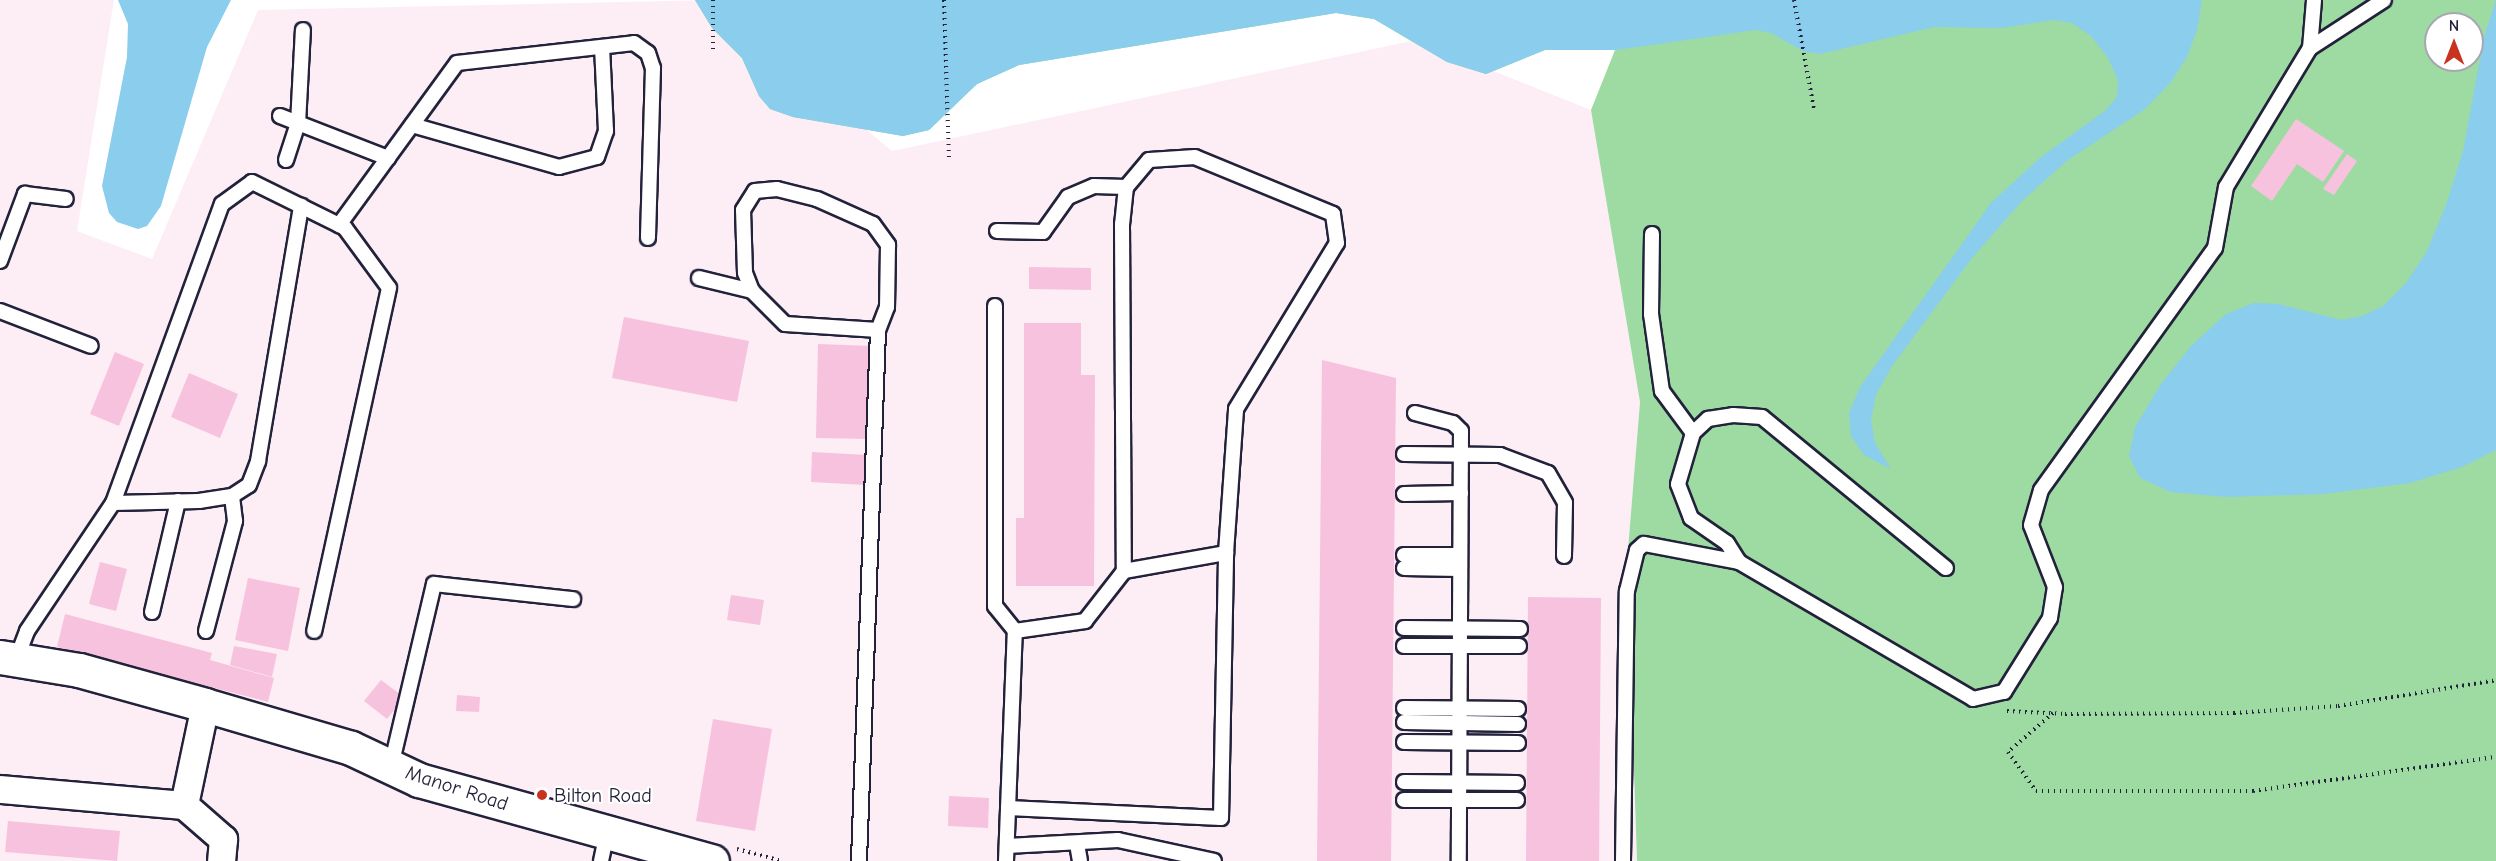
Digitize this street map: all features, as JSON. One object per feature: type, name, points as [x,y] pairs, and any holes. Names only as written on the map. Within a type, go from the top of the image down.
[{"type":"street","name":"Manor Road","points":[[8,658],[79,670],[351,748],[419,780],[604,847],[712,861]]},
{"type":"street","points":[[184,805],[205,705]]},
{"type":"street","points":[[0,789],[184,805],[223,839],[221,861]]},
{"type":"lane","points":[[2310,48],[2314,0]]},
{"type":"lane","points":[[1623,861],[1627,591],[1637,550],[1644,544],[1659,545],[1738,562],[1973,699],[2004,692],[2050,618],[2055,587],[2031,525],[2041,490],[2215,248],[2226,187],[2310,48],[2384,0]]},
{"type":"lane","points":[[286,160],[298,124],[303,30]]},
{"type":"lane","points":[[339,225],[457,63],[634,43],[648,53],[652,68],[648,238]]},
{"type":"lane","points":[[412,125],[559,167],[597,157],[606,131],[602,47]]},
{"type":"lane","points":[[280,116],[388,158]]},
{"type":"lane","points":[[1008,808],[1221,818],[1226,553],[1236,409],[1337,243],[1333,214],[1195,157],[1149,160],[1126,187],[1122,224],[1124,571],[1085,621],[1015,632]]},
{"type":"lane","points":[[8,658],[113,503],[222,204],[252,182],[339,225],[389,288],[314,632]]},
{"type":"lane","points":[[997,231],[1043,232],[1068,197],[1094,186],[1126,187]]},
{"type":"lane","points":[[859,861],[878,330],[887,307],[888,245],[873,224],[817,199],[777,189],[755,191],[743,210],[744,273],[753,291],[785,324],[878,330]]},
{"type":"lane","points":[[0,261],[25,194],[66,199]]},
{"type":"lane","points":[[113,503],[178,501],[232,496],[249,485],[258,461],[301,206]]},
{"type":"lane","points":[[1652,234],[1651,314],[1662,391],[1693,433]]},
{"type":"lane","points":[[699,278],[753,291]]},
{"type":"lane","points":[[995,306],[995,606],[1015,632],[1006,861]]},
{"type":"lane","points":[[0,311],[91,346]]},
{"type":"lane","points":[[1415,413],[1458,426],[1461,454],[1459,861]]},
{"type":"lane","points":[[1738,562],[1727,543],[1691,518],[1677,484],[1693,433],[1708,419],[1733,415],[1762,417],[1946,568]]},
{"type":"lane","points":[[1404,454],[1500,455],[1548,473],[1565,503],[1564,556]]},
{"type":"lane","points":[[1404,494],[1461,493]]},
{"type":"lane","points":[[206,632],[236,521],[232,496]]},
{"type":"lane","points":[[152,612],[178,501]]},
{"type":"lane","points":[[1124,571],[1226,553]]},
{"type":"lane","points":[[1404,561],[1460,562]]},
{"type":"lane","points":[[391,766],[434,584],[573,599]]},
{"type":"lane","points":[[1404,628],[1520,629]]},
{"type":"lane","points":[[1404,646],[1519,646]]},
{"type":"lane","points":[[1518,709],[1460,708],[1404,715],[1460,723],[1518,723]]},
{"type":"lane","points":[[1404,742],[1518,743]]},
{"type":"lane","points":[[1404,782],[1517,783]]},
{"type":"lane","points":[[1404,800],[1516,800]]},
{"type":"lane","points":[[1007,846],[1118,840],[1214,861]]},
{"type":"lane","points":[[1077,844],[1080,861]]},
{"type":"path","points":[[713,0],[713,53]]},
{"type":"path","points":[[944,0],[949,158]]},
{"type":"path","points":[[1794,0],[1814,109]]},
{"type":"path","points":[[2010,711],[2234,713],[2338,706],[2496,680]]},
{"type":"path","points":[[2053,713],[2008,752],[2036,791],[2253,791],[2496,757]]},
{"type":"shaded area","points":[[0,0],[114,0],[77,231],[152,259],[258,10],[711,0],[892,151],[1416,40],[1591,110],[1640,402],[1627,562],[1637,861],[0,861]]},
{"type":"green space","points":[[695,0],[2496,0],[2496,861],[1637,861],[1627,562],[1640,402],[1591,110],[1615,50],[1545,50],[1486,74],[1447,62],[1374,19],[1336,13],[1019,65],[977,84],[929,130],[903,136],[793,117],[770,109],[759,96],[742,58],[712,28]]},
{"type":"water","points":[[118,0],[231,0],[207,47],[161,206],[147,226],[138,229],[117,222],[109,213],[102,186],[127,57],[128,24]]},
{"type":"water","points":[[695,0],[2202,0],[2197,30],[2187,57],[2171,82],[2145,109],[2068,160],[2022,201],[1972,258],[1892,366],[1876,395],[1871,420],[1875,443],[1891,469],[1864,455],[1851,436],[1849,413],[1860,387],[1991,203],[2041,157],[2106,110],[2117,97],[2118,80],[2108,58],[2091,36],[2072,23],[2053,20],[2001,28],[1934,27],[1820,54],[1803,51],[1771,33],[1756,30],[1616,50],[1545,50],[1486,74],[1447,62],[1374,19],[1336,13],[1019,65],[977,84],[929,130],[903,136],[793,117],[770,109],[759,96],[742,58],[712,28]]},
{"type":"water","points":[[2496,0],[2496,450],[2462,467],[2410,483],[2323,494],[2227,497],[2171,492],[2140,478],[2129,456],[2135,427],[2161,384],[2191,346],[2226,314],[2254,303],[2278,304],[2341,320],[2362,316],[2383,306],[2406,283],[2427,251],[2446,205],[2463,151],[2478,72],[2484,72],[2484,37]]},
{"type":"building","points":[[2296,119],[2344,151],[2323,182],[2297,164],[2272,201],[2251,186]]},
{"type":"building","points":[[2347,154],[2357,161],[2334,195],[2323,189]]},
{"type":"building","points":[[1029,267],[1091,268],[1091,290],[1029,289]]},
{"type":"building","points":[[624,317],[749,341],[737,402],[612,378]]},
{"type":"building","points":[[1024,323],[1081,323],[1081,375],[1095,375],[1094,586],[1016,586],[1016,518],[1024,518]]},
{"type":"building","points":[[818,344],[872,346],[870,439],[816,438]]},
{"type":"building","points":[[115,352],[144,364],[119,426],[90,414]]},
{"type":"building","points":[[1322,360],[1396,378],[1391,861],[1317,861]]},
{"type":"building","points":[[189,373],[238,394],[220,438],[171,417]]},
{"type":"building","points":[[812,452],[867,455],[866,485],[811,482]]},
{"type":"building","points":[[100,562],[127,569],[116,611],[89,604]]},
{"type":"building","points":[[248,578],[300,588],[288,651],[235,640]]},
{"type":"building","points":[[731,595],[764,600],[760,625],[727,620]]},
{"type":"building","points":[[1528,597],[1601,598],[1599,861],[1526,861]]},
{"type":"building","points":[[65,614],[212,653],[210,660],[274,678],[268,702],[57,647]]},
{"type":"building","points":[[234,646],[277,654],[272,677],[230,665]]},
{"type":"building","points":[[381,680],[404,697],[387,719],[364,701]]},
{"type":"building","points":[[457,695],[480,697],[479,712],[456,711]]},
{"type":"building","points":[[713,719],[772,729],[755,831],[696,821]]},
{"type":"building","points":[[949,796],[989,798],[988,828],[948,826]]},
{"type":"building","points":[[8,821],[120,831],[117,861],[5,852]]},
{"type":"place","name":"Bilton Road","points":[[542,795]]}]
